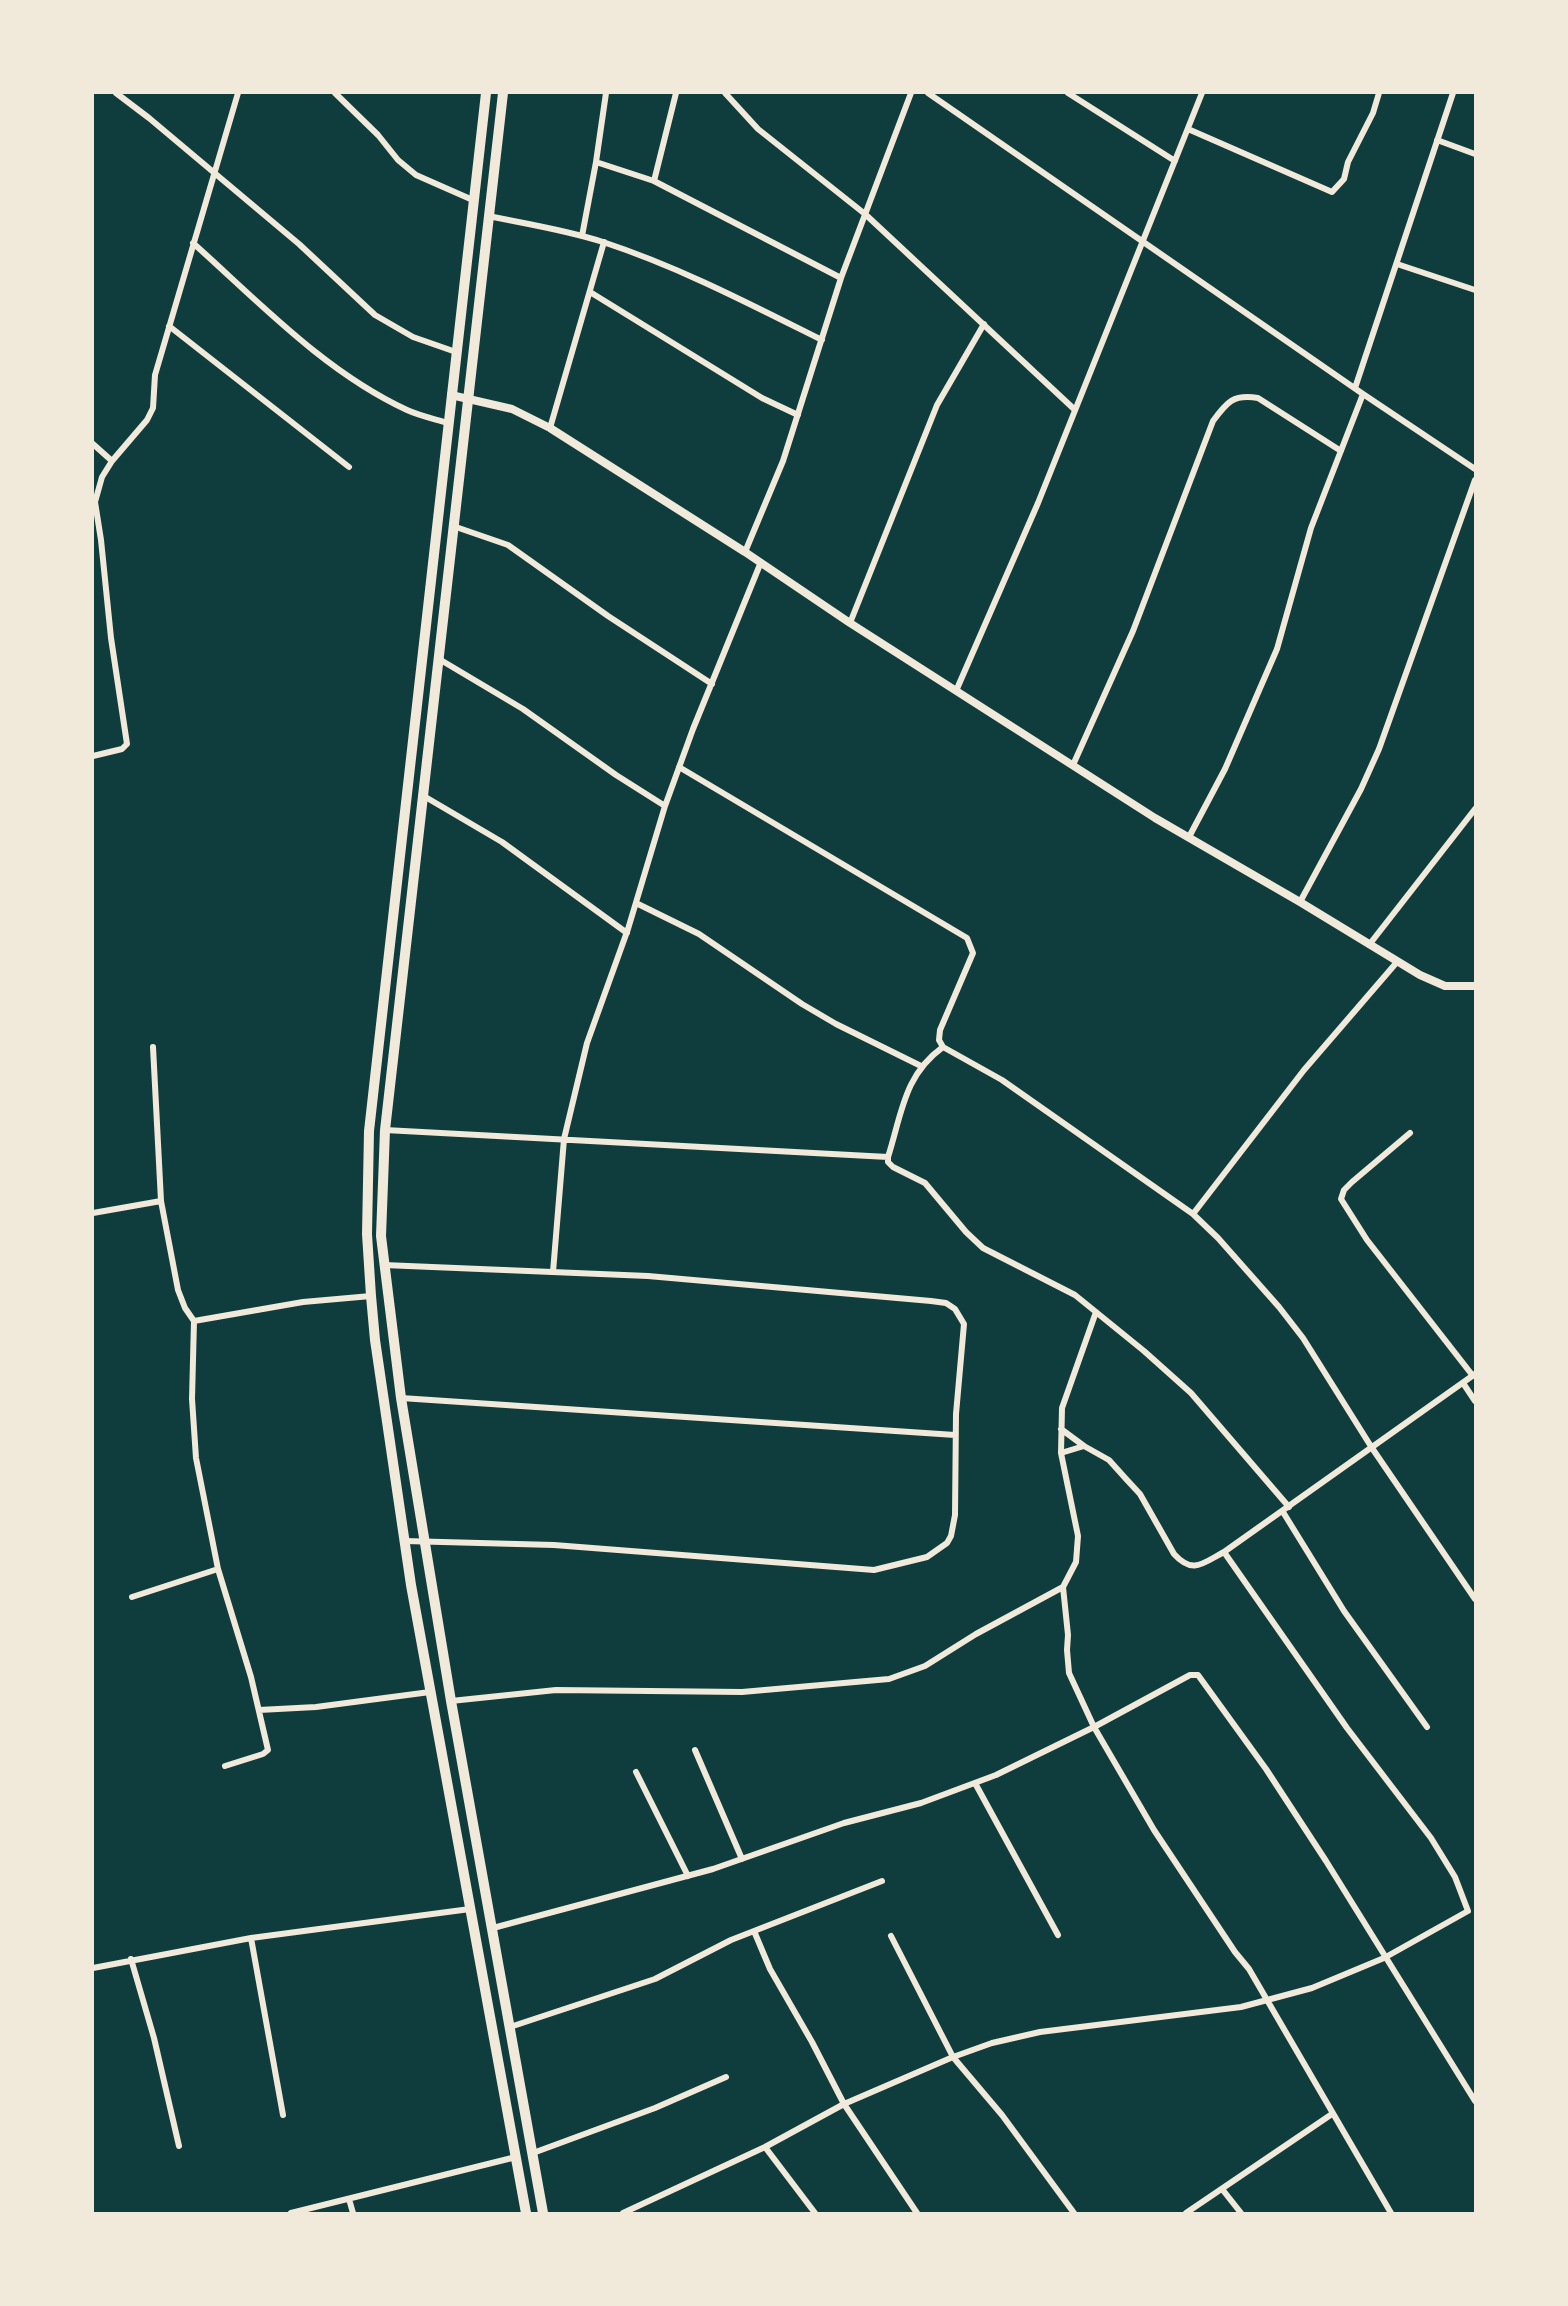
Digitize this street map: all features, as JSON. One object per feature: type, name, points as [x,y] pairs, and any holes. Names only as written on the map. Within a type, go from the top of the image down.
[{"type":"highway","points":[[486,93],[369,1131],[367,1234],[375,1340],[405,1541],[430,1692],[526,2213]]},
{"type":"highway","points":[[503,93],[385,1130],[381,1236],[401,1398],[451,1701],[543,2213]]},
{"type":"street","points":[[116,93],[299,244],[375,314],[413,337],[456,352]]},
{"type":"street","points":[[335,93],[416,175],[475,201]]},
{"type":"street","points":[[582,236],[606,93]]},
{"type":"street","points":[[653,181],[676,93]]},
{"type":"street","points":[[725,93],[758,129],[865,214],[1074,409]]},
{"type":"street","points":[[745,552],[783,461],[841,278],[911,93]]},
{"type":"street","points":[[928,93],[1475,469]]},
{"type":"street","points":[[1068,93],[1175,161]]},
{"type":"street","points":[[956,691],[1038,503],[1202,93]]},
{"type":"street","points":[[1188,129],[1332,192],[1345,179],[1348,162],[1380,93]]},
{"type":"street","points":[[1355,388],[1453,93]]},
{"type":"street","points":[[93,756],[122,749],[127,744],[95,502],[102,477],[147,420],[153,408],[155,374],[216,174],[235,94]]},
{"type":"street","points":[[1437,140],[1475,154]]},
{"type":"street","points":[[596,162],[653,181],[841,278]]},
{"type":"street","points":[[488,216],[604,243],[695,277],[822,340]]},
{"type":"street","points":[[193,243],[310,348],[341,370],[376,394],[410,411],[448,423]]},
{"type":"street","points":[[550,428],[604,243]]},
{"type":"street","points":[[1397,264],[1475,290]]},
{"type":"street","points":[[590,292],[762,398],[798,415]]},
{"type":"street","points":[[850,623],[937,405],[984,324]]},
{"type":"street","points":[[169,326],[349,467]]},
{"type":"street","points":[[1189,837],[1225,769],[1277,649],[1311,528],[1363,394]]},
{"type":"street","points":[[451,395],[512,409],[550,428],[761,562],[956,691],[1189,837],[1397,962],[1445,986],[1475,986]]},
{"type":"street","points":[[1073,765],[1133,631],[1213,421],[1225,405],[1237,397],[1258,398],[1341,451]]},
{"type":"street","points":[[93,444],[112,461]]},
{"type":"street","points":[[1300,902],[1379,750],[1475,480]]},
{"type":"street","points":[[453,526],[508,545],[608,616],[712,684]]},
{"type":"street","points":[[553,1272],[564,1139],[587,1043],[627,933],[665,806],[761,562]]},
{"type":"street","points":[[438,658],[523,709],[665,806]]},
{"type":"street","points":[[680,767],[967,938],[973,953],[940,1030],[939,1040],[943,1046],[1002,1080],[1193,1214],[1218,1238],[1279,1307],[1303,1339],[1475,1599]]},
{"type":"street","points":[[422,795],[502,842],[627,933]]},
{"type":"street","points":[[1369,945],[1475,808]]},
{"type":"street","points":[[636,903],[699,934],[825,1017],[920,1066]]},
{"type":"street","points":[[1193,1214],[1304,1070],[1397,962]]},
{"type":"street","points":[[943,1046],[920,1066],[908,1090],[888,1162],[925,1183],[983,1248],[1075,1295],[1191,1393],[1286,1509],[1344,1611],[1427,1727]]},
{"type":"street","points":[[153,1047],[161,1201],[178,1290],[194,1321],[192,1399],[196,1458],[218,1569],[251,1676],[268,1745],[267,1752],[225,1766]]},
{"type":"street","points":[[385,1130],[888,1157]]},
{"type":"street","points":[[1061,1429],[1109,1460],[1140,1494],[1174,1553],[1181,1562],[1192,1567],[1224,1552],[1474,1375],[1367,1240],[1341,1199],[1344,1190],[1352,1182],[1410,1133]]},
{"type":"street","points":[[93,1213],[161,1201]]},
{"type":"street","points":[[384,1265],[649,1276],[946,1303],[955,1309],[964,1324],[955,1435],[954,1515],[951,1536],[947,1543],[927,1558],[874,1570],[554,1545],[405,1541]]},
{"type":"street","points":[[194,1321],[303,1302],[372,1296]]},
{"type":"street","points":[[451,1701],[556,1690],[742,1692],[889,1679],[925,1666],[976,1634],[1062,1587],[1076,1562],[1078,1536],[1061,1453],[1061,1429],[1066,1396],[1096,1312]]},
{"type":"street","points":[[1463,1384],[1475,1401]]},
{"type":"street","points":[[401,1398],[955,1435]]},
{"type":"street","points":[[1061,1453],[1084,1446]]},
{"type":"street","points":[[1224,1552],[1347,1728],[1431,1838],[1455,1877],[1468,1910]]},
{"type":"street","points":[[132,1597],[218,1569]]},
{"type":"street","points":[[1062,1587],[1069,1635],[1069,1673],[1094,1727],[1154,1830],[1235,1952],[1250,1969],[1391,2213]]},
{"type":"street","points":[[493,1928],[688,1876],[844,1823],[921,1803],[996,1775],[1094,1727],[1190,1675],[1198,1675],[1266,1769],[1326,1861],[1475,2101]]},
{"type":"street","points":[[259,1710],[316,1707],[430,1692]]},
{"type":"street","points":[[695,1749],[742,1859]]},
{"type":"street","points":[[636,1772],[688,1876]]},
{"type":"street","points":[[975,1783],[1058,1935]]},
{"type":"street","points":[[510,2027],[655,1979],[754,1931],[882,1881]]},
{"type":"street","points":[[623,2213],[765,2147],[844,2104],[953,2057],[992,2043],[1040,2032],[1241,2007],[1312,1988],[1384,1958],[1475,1906]]},
{"type":"street","points":[[93,1968],[251,1938],[470,1909]]},
{"type":"street","points":[[754,1931],[770,1969],[844,2104],[917,2213]]},
{"type":"street","points":[[891,1936],[953,2057],[1002,2116],[1074,2213]]},
{"type":"street","points":[[251,1938],[283,2115]]},
{"type":"street","points":[[131,1959],[179,2146]]},
{"type":"street","points":[[533,2153],[655,2108],[726,2077]]},
{"type":"street","points":[[1186,2213],[1332,2115]]},
{"type":"street","points":[[765,2147],[814,2213]]},
{"type":"street","points":[[291,2213],[516,2157]]},
{"type":"street","points":[[1222,2189],[1241,2213]]},
{"type":"street","points":[[349,2199],[353,2213]]}]
